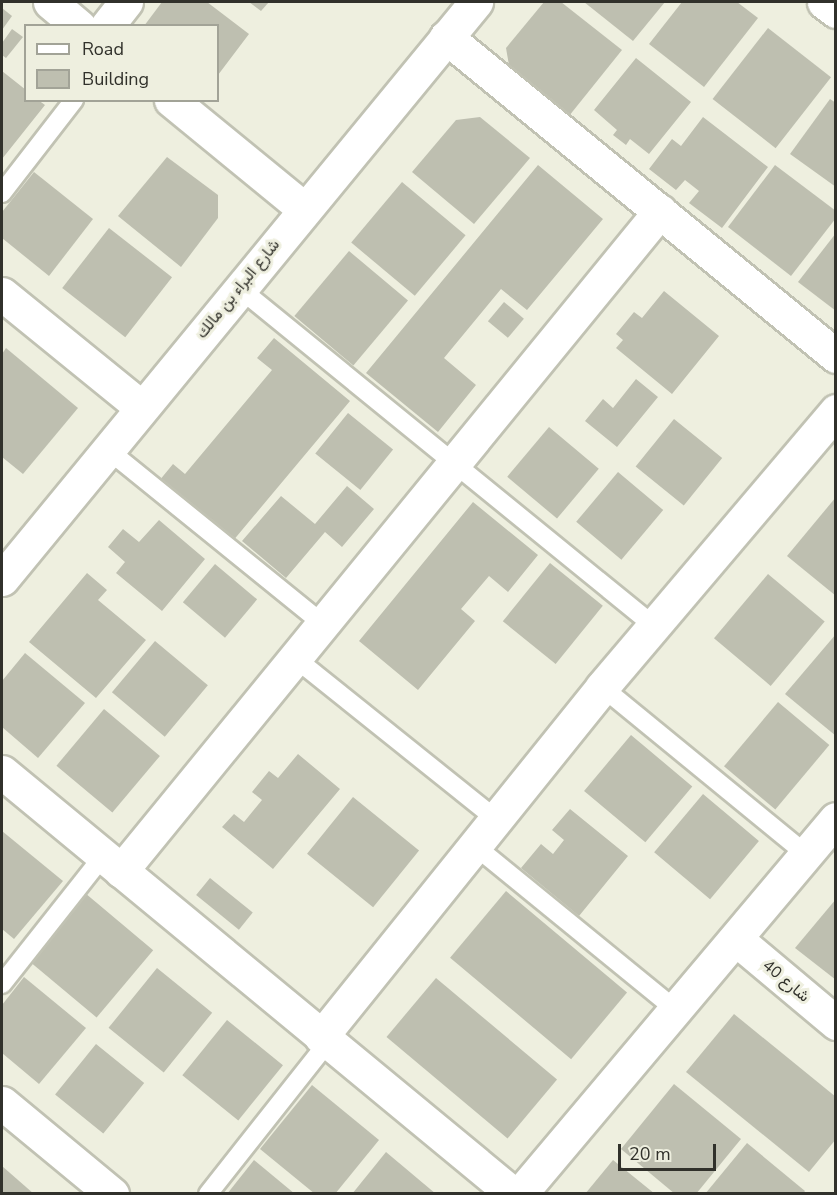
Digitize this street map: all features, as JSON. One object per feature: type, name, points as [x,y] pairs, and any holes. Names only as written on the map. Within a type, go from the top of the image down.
[{"type":"street","points":[[50,2],[77,24]]},
{"type":"street","points":[[109,24],[126,2]]},
{"type":"street","name":"شارع البراء بن مالك","points":[[2,579],[476,2]]},
{"type":"street","points":[[824,2],[836,11]]},
{"type":"street","points":[[446,37],[836,356]]},
{"type":"street","points":[[173,102],[304,209]]},
{"type":"street","points":[[112,864],[295,658],[660,211]]},
{"type":"street","points":[[2,294],[141,407]]},
{"type":"street","points":[[324,1039],[602,687],[836,411]]},
{"type":"street","points":[[2,772],[513,1194]]},
{"type":"street","points":[[520,1194],[836,819]]},
{"type":"street","name":"شارع 40","points":[[736,939],[836,1023]]},
{"type":"street","points":[[2,1103],[112,1194]]},
{"type":"lane","points":[[2,193],[72,102]]},
{"type":"lane","points":[[239,288],[654,626]]},
{"type":"lane","points":[[107,449],[322,624]]},
{"type":"lane","points":[[295,658],[496,819]]},
{"type":"lane","points":[[602,687],[806,854]]},
{"type":"lane","points":[[475,846],[675,1009]]},
{"type":"lane","points":[[2,984],[112,864]]},
{"type":"lane","points":[[208,1194],[324,1039]]},
{"type":"building","points":[[162,2],[207,2],[249,34],[219,74],[219,24],[146,24]]},
{"type":"building","points":[[249,2],[269,2],[261,11]]},
{"type":"building","points":[[544,2],[561,2],[622,50],[569,116],[510,71],[506,48]]},
{"type":"building","points":[[584,2],[665,2],[633,41]]},
{"type":"building","points":[[682,2],[737,2],[758,18],[704,87],[649,44]]},
{"type":"building","points":[[2,8],[12,16],[2,30]]},
{"type":"building","points":[[768,28],[831,77],[776,148],[713,99]]},
{"type":"building","points":[[12,29],[23,37],[6,58],[2,55],[2,43]]},
{"type":"building","points":[[636,58],[691,102],[649,154],[630,139],[626,145],[613,135],[617,130],[594,110]]},
{"type":"building","points":[[2,71],[24,88],[24,102],[41,102],[45,105],[2,159]]},
{"type":"building","points":[[830,99],[836,103],[836,187],[790,154]]},
{"type":"building","points":[[480,117],[530,158],[474,224],[412,172],[456,120]]},
{"type":"building","points":[[703,117],[768,167],[722,228],[689,203],[699,191],[685,180],[676,190],[649,169],[672,139],[681,146]]},
{"type":"building","points":[[167,157],[218,195],[218,218],[181,267],[118,216]]},
{"type":"building","points":[[538,165],[603,219],[527,310],[501,289],[444,358],[476,385],[438,432],[366,373]]},
{"type":"building","points":[[775,165],[836,211],[836,218],[791,276],[728,227]]},
{"type":"building","points":[[34,172],[93,219],[49,276],[2,238],[2,212]]},
{"type":"building","points":[[402,182],[466,235],[415,296],[351,243]]},
{"type":"building","points":[[109,228],[172,277],[125,337],[62,288]]},
{"type":"building","points":[[836,233],[836,311],[798,282]]},
{"type":"building","points":[[349,251],[408,300],[353,366],[294,316]]},
{"type":"building","points":[[664,291],[719,336],[672,394],[616,348],[623,340],[616,334],[634,312],[642,318]]},
{"type":"building","points":[[504,302],[524,319],[508,338],[488,321]]},
{"type":"building","points":[[274,338],[350,401],[232,542],[159,481],[173,464],[185,474],[272,370],[257,358]]},
{"type":"building","points":[[6,348],[78,408],[23,474],[2,457],[2,354]]},
{"type":"building","points":[[636,379],[658,397],[617,447],[585,421],[603,399],[613,408]]},
{"type":"building","points":[[348,413],[393,450],[360,490],[315,453]]},
{"type":"building","points":[[674,419],[722,458],[684,505],[636,466]]},
{"type":"building","points":[[549,427],[599,469],[557,519],[507,477]]},
{"type":"building","points":[[618,472],[663,510],[621,560],[576,522]]},
{"type":"building","points":[[347,486],[374,509],[342,547],[325,532],[286,578],[242,541],[281,496],[315,524]]},
{"type":"building","points":[[836,497],[836,596],[787,556]]},
{"type":"building","points":[[473,502],[538,555],[508,592],[489,576],[461,609],[475,621],[418,690],[359,641]]},
{"type":"building","points":[[159,520],[205,559],[162,611],[116,573],[125,562],[108,547],[123,529],[139,542]]},
{"type":"building","points":[[550,563],[603,606],[556,664],[503,621]]},
{"type":"building","points":[[215,564],[257,599],[225,638],[183,602]]},
{"type":"building","points":[[87,573],[107,590],[98,600],[146,640],[96,698],[29,642]]},
{"type":"building","points":[[768,574],[825,622],[771,686],[714,638]]},
{"type":"building","points":[[836,634],[836,736],[785,694]]},
{"type":"building","points":[[155,641],[208,685],[165,737],[112,692]]},
{"type":"building","points":[[25,653],[85,703],[38,758],[2,727],[2,681]]},
{"type":"building","points":[[778,702],[829,745],[775,809],[724,766]]},
{"type":"building","points":[[104,709],[160,756],[112,813],[56,766]]},
{"type":"building","points":[[631,735],[692,786],[645,842],[584,791]]},
{"type":"building","points":[[298,754],[340,789],[273,869],[222,827],[234,814],[244,822],[262,800],[252,792],[269,771],[278,778]]},
{"type":"building","points":[[703,794],[759,841],[710,899],[654,852]]},
{"type":"building","points":[[353,797],[419,850],[373,907],[307,854]]},
{"type":"building","points":[[570,809],[628,856],[579,916],[521,868],[541,844],[553,854],[564,840],[552,830]]},
{"type":"building","points":[[2,831],[63,881],[14,939],[2,929]]},
{"type":"building","points":[[210,878],[253,913],[239,930],[196,895]]},
{"type":"building","points":[[506,891],[627,993],[571,1059],[450,958]]},
{"type":"building","points":[[85,893],[153,950],[97,1018],[28,960]]},
{"type":"building","points":[[836,899],[836,980],[795,948]]},
{"type":"building","points":[[157,968],[212,1013],[164,1073],[109,1028]]},
{"type":"building","points":[[24,977],[86,1028],[39,1084],[2,1053],[2,1005]]},
{"type":"building","points":[[436,978],[557,1080],[508,1139],[387,1037]]},
{"type":"building","points":[[734,1014],[836,1097],[836,1139],[809,1172],[686,1072]]},
{"type":"building","points":[[227,1020],[283,1065],[238,1120],[182,1075]]},
{"type":"building","points":[[96,1044],[144,1083],[103,1134],[55,1095]]},
{"type":"building","points":[[674,1084],[741,1139],[696,1194],[675,1194],[621,1149]]},
{"type":"building","points":[[312,1085],[379,1140],[335,1194],[315,1194],[260,1149]]},
{"type":"building","points":[[747,1143],[805,1191],[803,1194],[705,1194]]},
{"type":"building","points":[[386,1152],[436,1194],[352,1194]]},
{"type":"building","points":[[254,1160],[295,1194],[227,1194]]},
{"type":"building","points":[[613,1160],[655,1194],[585,1194]]},
{"type":"building","points":[[2,1166],[34,1194],[2,1194]]}]
